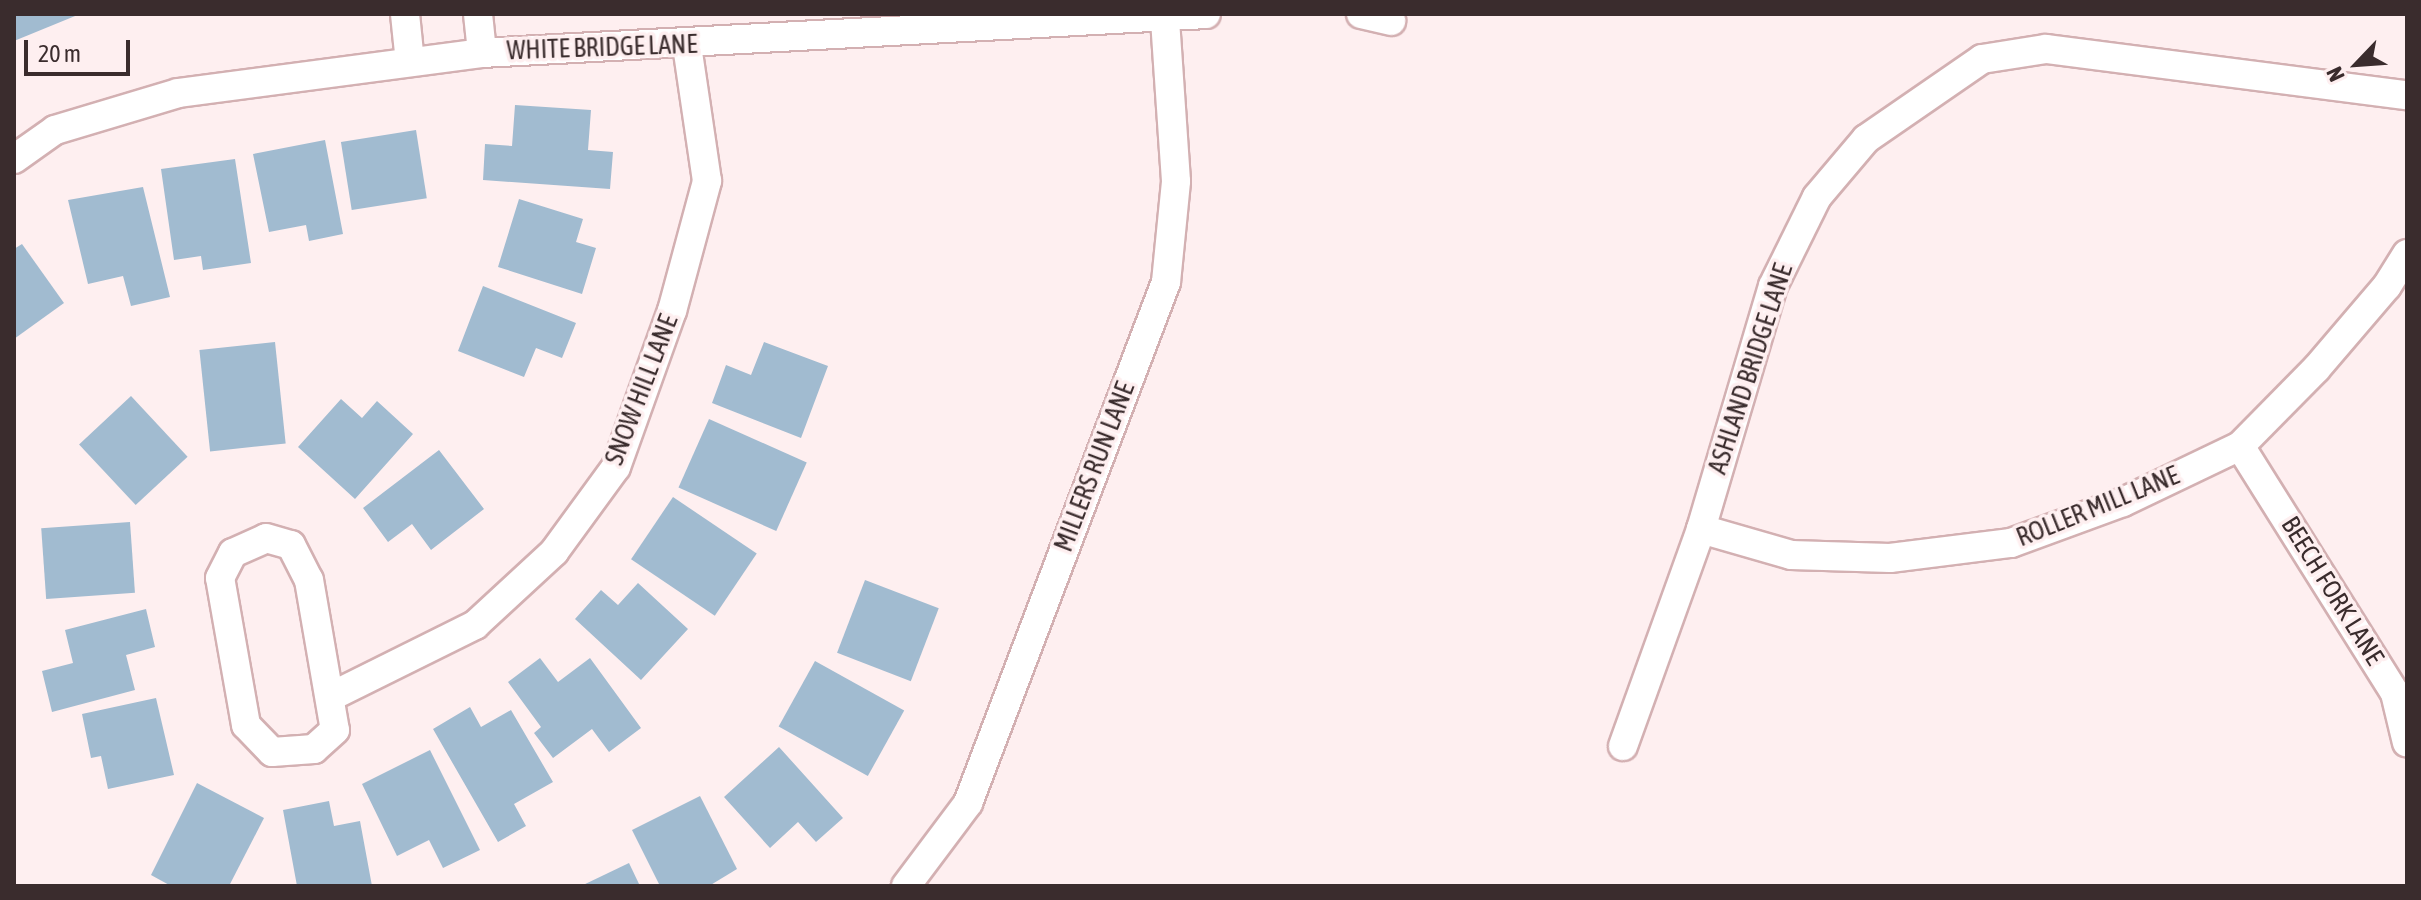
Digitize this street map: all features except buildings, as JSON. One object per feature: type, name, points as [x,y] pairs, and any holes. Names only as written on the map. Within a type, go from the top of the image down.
[{"type":"street","points":[[405,14],[410,62]]},
{"type":"street","points":[[478,14],[482,53]]},
{"type":"street","name":"WHITE BRIDGE LANE","points":[[14,159],[55,130],[178,93],[482,53],[687,45],[1206,14]]},
{"type":"street","points":[[1361,14],[1391,21]]},
{"type":"street","name":"MILLERS RUN LANE","points":[[906,886],[968,803],[1166,282],[1176,181],[1165,18]]},
{"type":"street","name":"SNOW HILL LANE","points":[[332,696],[475,625],[554,552],[616,467],[672,311],[707,181],[687,45]]},
{"type":"street","name":"ASHLAND BRIDGE LANE","points":[[1623,746],[1701,529],[1773,286],[1817,197],[1866,139],[1982,59],[2046,49],[2407,95]]},
{"type":"street","name":"ROLLER MILL LANE","points":[[1701,529],[1791,555],[1890,558],[2011,543],[2123,502],[2240,446],[2316,369],[2387,286],[2407,254]]},
{"type":"street","name":"BEECH FORK LANE","points":[[2240,446],[2395,693],[2407,743]]},
{"type":"street","points":[[266,538],[291,545],[309,580],[332,696],[335,730],[314,749],[272,752],[246,725],[220,578],[233,553],[266,538]]}]
